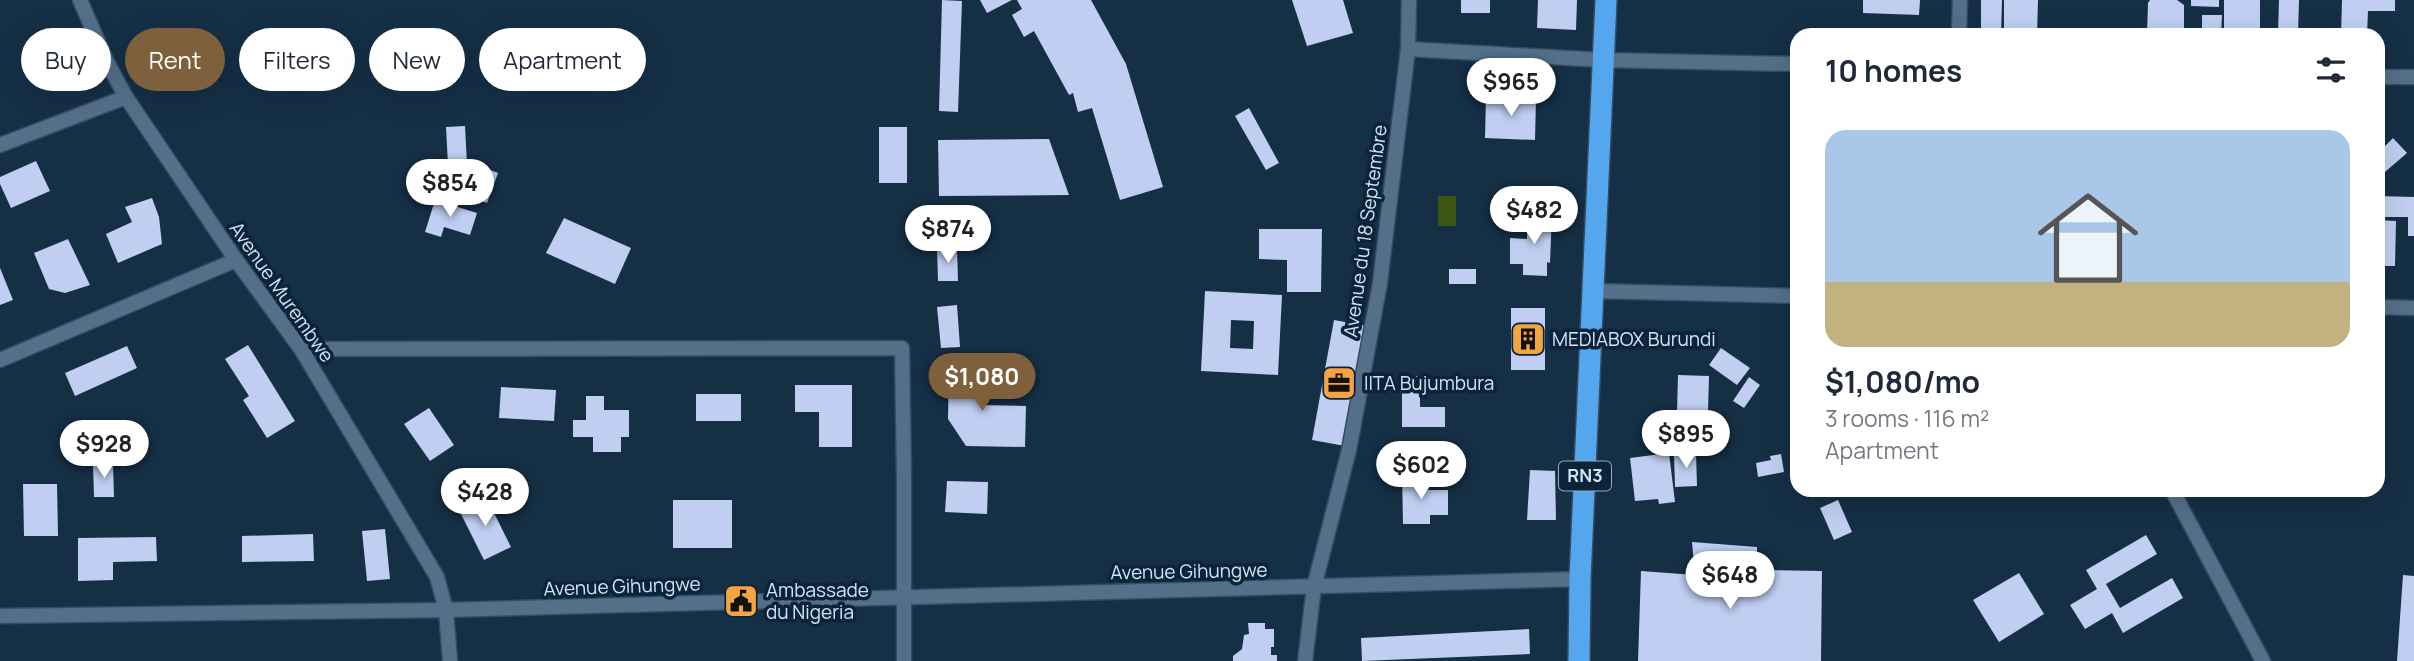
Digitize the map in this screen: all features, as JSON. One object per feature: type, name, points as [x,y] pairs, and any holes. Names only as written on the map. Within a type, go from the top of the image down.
[{"type":"highway","name":"RN3","points":[[1579,661],[1580,579],[1606,0]]},
{"type":"street","name":"Avenue Murembwe","points":[[80,0],[106,60],[126,97],[236,260],[301,349],[437,577],[446,610],[450,661]]},
{"type":"street","name":"Avenue du 18 Septembre","points":[[1305,661],[1314,587],[1349,450],[1380,283],[1408,49],[1409,0]]},
{"type":"street","points":[[1959,28],[1960,0]]},
{"type":"street","points":[[1408,49],[1603,60],[1790,64]]},
{"type":"street","points":[[2385,76],[2414,77]]},
{"type":"street","points":[[0,145],[126,97]]},
{"type":"street","points":[[0,360],[236,260]]},
{"type":"street","points":[[1594,291],[1790,296]]},
{"type":"street","points":[[2385,307],[2414,308]]},
{"type":"street","points":[[301,349],[902,348],[904,661]]},
{"type":"street","points":[[2176,497],[2263,661]]},
{"type":"street","name":"Avenue Gihungwe","points":[[0,616],[446,610],[1580,579]]},
{"type":"shaded area","points":[[1438,196],[1456,196],[1456,226],[1438,226]]},
{"type":"building","points":[[942,0],[962,1],[958,112],[939,111]]},
{"type":"building","points":[[980,0],[1012,0],[987,13]]},
{"type":"building","points":[[1017,0],[1091,0],[1126,64],[1163,187],[1120,200],[1092,108],[1078,112],[1073,93],[1069,95],[1034,31],[1024,37],[1012,15],[1022,9]]},
{"type":"building","points":[[1292,0],[1343,0],[1353,33],[1307,46]]},
{"type":"building","points":[[1461,0],[1490,0],[1490,13],[1461,13]]},
{"type":"building","points":[[1538,0],[1577,0],[1576,30],[1537,28]]},
{"type":"building","points":[[1863,0],[1920,0],[1919,15],[1863,13]]},
{"type":"building","points":[[1981,0],[2002,0],[2001,28],[1981,28]]},
{"type":"building","points":[[2004,0],[2038,0],[2037,28],[2004,28]]},
{"type":"building","points":[[2150,0],[2177,0],[2184,5],[2184,28],[2147,28]]},
{"type":"building","points":[[2191,0],[2219,0],[2219,7],[2191,6]]},
{"type":"building","points":[[2224,0],[2260,0],[2260,28],[2224,28]]},
{"type":"building","points":[[2279,0],[2299,0],[2298,28],[2278,28]]},
{"type":"building","points":[[2342,0],[2395,0],[2395,11],[2368,11],[2367,28],[2341,28]]},
{"type":"building","points":[[2202,15],[2222,15],[2221,28],[2202,28]]},
{"type":"building","points":[[1486,97],[1536,98],[1535,140],[1485,138]]},
{"type":"building","points":[[1249,108],[1279,163],[1266,170],[1235,116]]},
{"type":"building","points":[[465,126],[467,164],[448,165],[446,127]]},
{"type":"building","points":[[879,127],[907,127],[907,183],[879,183]]},
{"type":"building","points":[[2393,138],[2407,153],[2385,172],[2385,146]]},
{"type":"building","points":[[1049,139],[1069,195],[939,196],[938,140]]},
{"type":"building","points":[[36,161],[50,191],[11,208],[0,184],[0,177]]},
{"type":"building","points":[[472,163],[498,173],[487,203],[461,193]]},
{"type":"building","points":[[2385,196],[2414,197],[2414,236],[2408,236],[2408,217],[2385,217]]},
{"type":"building","points":[[152,198],[159,217],[162,244],[118,263],[106,234],[132,222],[125,207]]},
{"type":"building","points":[[435,200],[477,213],[470,235],[444,227],[441,237],[425,232]]},
{"type":"building","points":[[1527,213],[1552,213],[1547,276],[1523,275],[1523,264],[1510,264],[1510,238],[1527,239]]},
{"type":"building","points":[[564,218],[631,248],[615,284],[546,253]]},
{"type":"building","points":[[2385,220],[2396,221],[2395,266],[2385,266]]},
{"type":"building","points":[[1259,229],[1322,229],[1321,292],[1287,292],[1287,260],[1259,259]]},
{"type":"building","points":[[68,239],[90,285],[65,293],[49,289],[34,253]]},
{"type":"building","points":[[957,248],[958,281],[938,281],[937,249]]},
{"type":"building","points":[[0,268],[13,300],[0,305]]},
{"type":"building","points":[[1449,269],[1476,269],[1476,284],[1449,284]]},
{"type":"building","points":[[1205,291],[1282,295],[1278,375],[1201,371]],"holes":[[[1231,320],[1254,321],[1253,349],[1230,348]]]},
{"type":"building","points":[[957,305],[960,347],[941,348],[937,307]]},
{"type":"building","name":"MEDIABOX Burundi","points":[[1511,308],[1545,308],[1545,370],[1511,370]]},
{"type":"building","name":"IITA Bujumbura","points":[[1334,320],[1367,326],[1345,446],[1312,440]]},
{"type":"building","points":[[248,345],[295,421],[267,438],[243,400],[249,396],[225,359]]},
{"type":"building","points":[[127,346],[137,368],[75,396],[65,373]]},
{"type":"building","points":[[1721,348],[1750,368],[1737,385],[1709,365]]},
{"type":"building","points":[[949,365],[981,365],[981,405],[1026,406],[1025,447],[966,446],[948,419]]},
{"type":"building","points":[[1678,375],[1709,376],[1708,412],[1677,412]]},
{"type":"building","points":[[1402,376],[1420,376],[1420,407],[1445,407],[1445,427],[1402,427]]},
{"type":"building","points":[[1749,377],[1760,385],[1744,408],[1733,401]]},
{"type":"building","points":[[795,385],[852,385],[852,447],[819,447],[819,412],[795,412]]},
{"type":"building","points":[[501,387],[556,390],[554,421],[499,418]]},
{"type":"building","points":[[696,394],[741,394],[741,421],[696,421]]},
{"type":"building","points":[[586,396],[604,396],[604,410],[629,410],[629,437],[621,437],[621,452],[593,452],[593,437],[573,437],[573,420],[586,420]]},
{"type":"building","points":[[429,408],[454,445],[430,461],[404,424]]},
{"type":"building","points":[[1669,453],[1675,502],[1659,504],[1658,499],[1635,501],[1630,458]]},
{"type":"building","points":[[1696,453],[1697,486],[1675,487],[1674,454]]},
{"type":"building","points":[[1781,454],[1784,472],[1758,477],[1756,463],[1771,460],[1770,456]]},
{"type":"building","points":[[93,464],[113,464],[114,497],[94,497]]},
{"type":"building","points":[[1530,470],[1555,471],[1556,520],[1527,520]]},
{"type":"building","points":[[1402,473],[1421,473],[1421,490],[1448,490],[1448,515],[1430,515],[1430,524],[1403,524]]},
{"type":"building","points":[[947,481],[988,482],[987,514],[945,512]]},
{"type":"building","points":[[23,484],[57,484],[58,536],[24,536]]},
{"type":"building","points":[[486,497],[511,547],[484,560],[459,510]]},
{"type":"building","points":[[673,500],[732,500],[732,548],[673,548]]},
{"type":"building","points":[[1838,500],[1852,532],[1834,540],[1820,508]]},
{"type":"building","points":[[385,529],[390,579],[367,581],[362,531]]},
{"type":"building","points":[[313,534],[314,561],[242,562],[242,536]]},
{"type":"building","points":[[2146,535],[2157,554],[2106,584],[2120,608],[2172,578],[2183,598],[2123,633],[2112,613],[2085,629],[2070,605],[2097,589],[2086,570]]},
{"type":"building","points":[[156,537],[157,561],[113,562],[113,580],[78,581],[78,538]]},
{"type":"building","points":[[1692,542],[1757,547],[1757,570],[1822,571],[1821,661],[1638,661],[1641,571],[1695,575]]},
{"type":"building","points":[[2019,573],[2044,614],[1999,642],[1973,600]]},
{"type":"building","points":[[2403,575],[2414,576],[2414,661],[2397,661]]},
{"type":"building","points":[[1248,623],[1265,623],[1265,629],[1274,629],[1271,655],[1277,655],[1277,661],[1233,661],[1233,656],[1242,649],[1244,635],[1249,634]]},
{"type":"building","points":[[1529,629],[1530,654],[1362,661],[1361,638]]},
{"type":"place","name":"MEDIABOX Burundi","points":[[1528,339]]},
{"type":"place","name":"IITA Bujumbura","points":[[1339,383]]},
{"type":"place","name":"Ambassade du Nigeria","points":[[741,601]]}]
